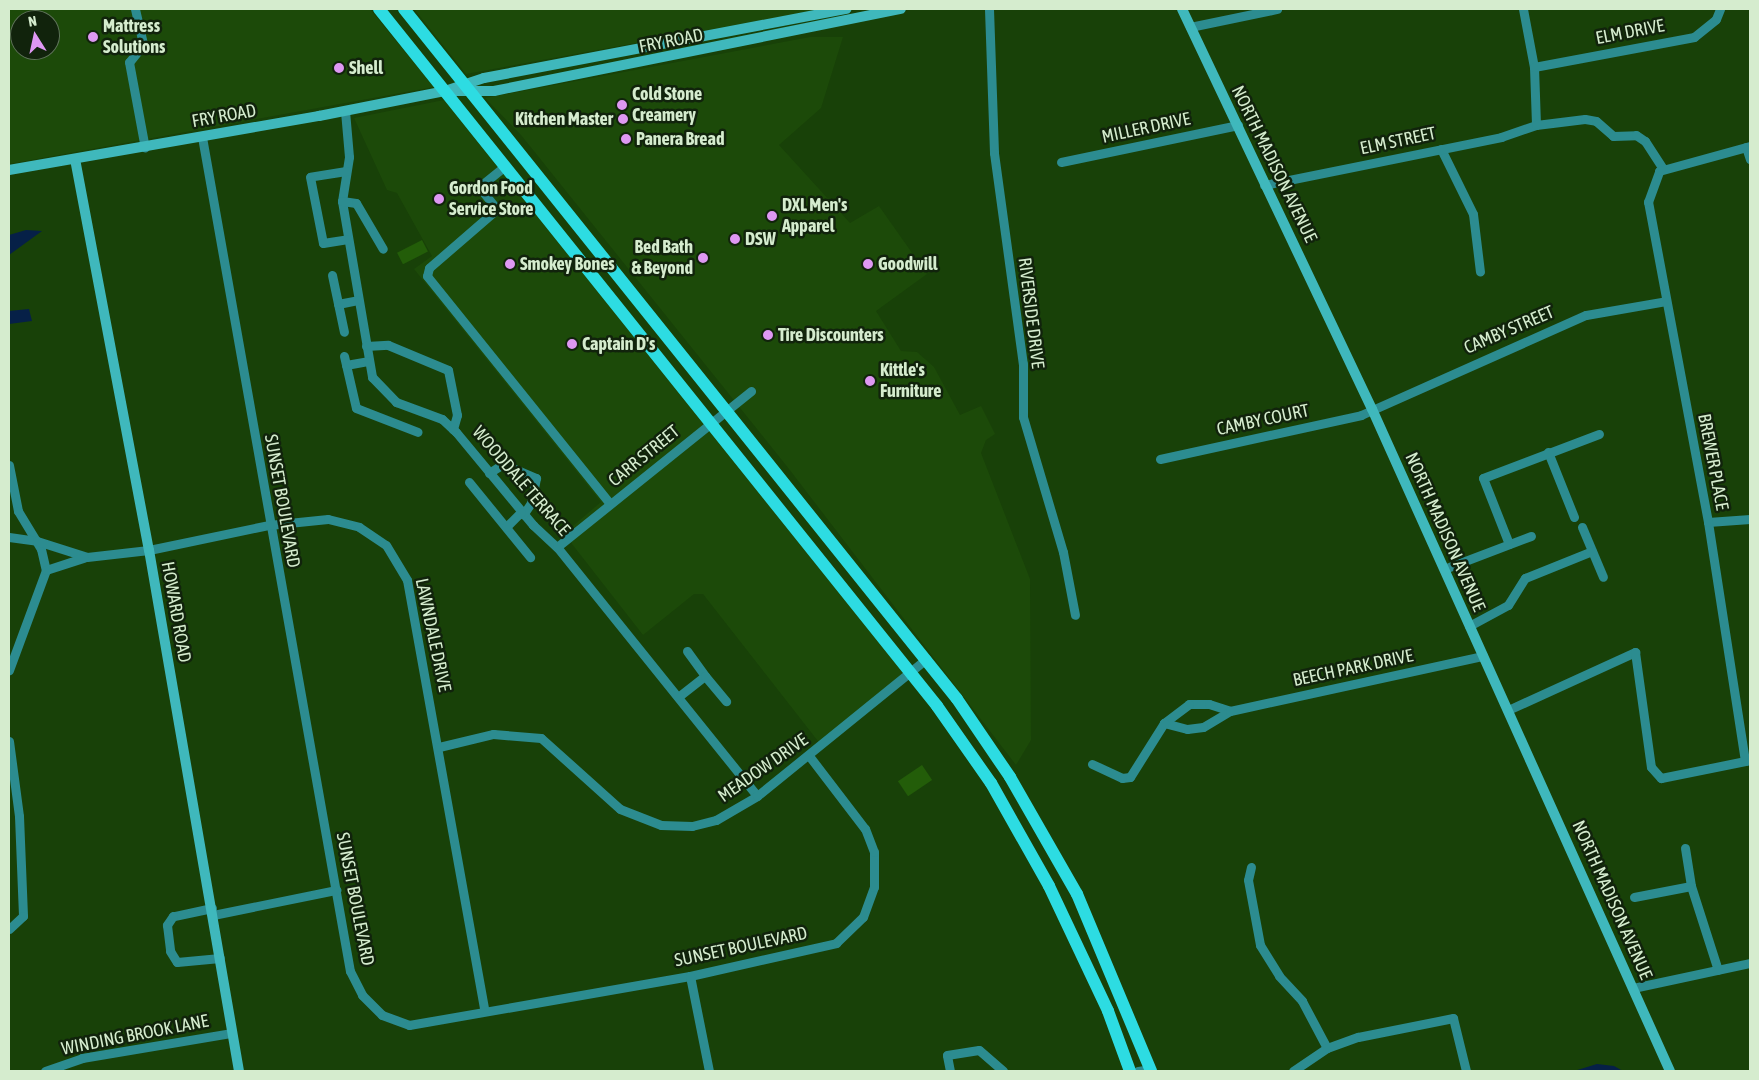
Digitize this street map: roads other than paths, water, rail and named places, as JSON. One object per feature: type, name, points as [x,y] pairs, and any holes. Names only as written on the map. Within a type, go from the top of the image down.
[{"type":"main road","points":[[379,9],[910,672],[997,795],[1027,846],[1082,953],[1130,1071]]},
{"type":"main road","points":[[404,9],[926,658],[1010,777],[1041,829],[1094,930],[1146,1070]]},
{"type":"street","points":[[135,9],[144,45],[129,62],[145,148]]},
{"type":"street","name":"FRY ROAD","points":[[9,170],[145,148],[345,111],[444,91],[464,82],[848,9]]},
{"type":"street","name":"FRY ROAD","points":[[444,91],[473,94],[901,9]]},
{"type":"street","name":"RIVERSIDE DRIVE","points":[[990,9],[994,153],[1023,364],[1023,417],[1063,552],[1075,616]]},
{"type":"street","name":"NORTH MADISON AVENUE","points":[[1182,9],[1372,409],[1670,1071]]},
{"type":"street","points":[[1190,27],[1277,9]]},
{"type":"street","points":[[1523,9],[1534,67],[1536,125]]},
{"type":"street","name":"ELM DRIVE","points":[[1534,67],[1694,37],[1716,19],[1720,9]]},
{"type":"street","name":"WOODDALE TERRACE","points":[[345,111],[349,157],[342,201],[368,361],[382,392],[442,419],[453,429],[522,514],[557,547],[757,796]]},
{"type":"street","name":"ELM STREET","points":[[1264,185],[1441,149],[1536,125],[1596,120],[1613,136],[1636,135],[1645,141],[1661,170]]},
{"type":"street","name":"MILLER DRIVE","points":[[1061,162],[1238,125]]},
{"type":"street","name":"SUNSET BOULEVARD","points":[[202,137],[269,525],[350,971],[362,995],[382,1015],[409,1025],[484,1010],[690,976],[836,943],[863,916],[874,887],[874,852],[865,829],[810,757]]},
{"type":"street","points":[[1661,170],[1748,147],[1750,159]]},
{"type":"street","points":[[1441,149],[1474,214],[1480,272]]},
{"type":"street","name":"HOWARD ROAD","points":[[75,159],[149,550],[239,1071]]},
{"type":"street","points":[[505,166],[479,187],[498,210],[429,268],[427,276],[610,504]]},
{"type":"street","name":"BREWER PLACE","points":[[1661,170],[1648,202],[1708,522],[1748,761]]},
{"type":"street","points":[[346,172],[310,177],[323,243],[348,239]]},
{"type":"street","points":[[342,201],[356,203],[383,249]]},
{"type":"street","points":[[332,275],[344,332]]},
{"type":"street","points":[[338,304],[358,300]]},
{"type":"street","name":"CAMBY STREET","points":[[1372,409],[1586,315],[1666,301]]},
{"type":"street","points":[[366,346],[388,345],[448,370],[457,414],[453,429]]},
{"type":"street","points":[[368,361],[345,361],[356,408],[418,432]]},
{"type":"street","name":"CARR STREET","points":[[557,547],[752,391]]},
{"type":"street","name":"CAMBY COURT","points":[[1160,459],[1319,426],[1372,409]]},
{"type":"street","points":[[1509,544],[1483,478],[1599,434]]},
{"type":"street","points":[[1548,452],[1574,517]]},
{"type":"street","points":[[489,473],[503,464],[536,478],[533,498],[522,514],[506,527]]},
{"type":"street","points":[[9,465],[18,511],[37,541],[46,570],[9,670]]},
{"type":"street","points":[[469,482],[530,557]]},
{"type":"street","points":[[1708,522],[1750,519]]},
{"type":"street","name":"LAWNDALE DRIVE","points":[[46,570],[87,557],[149,550],[269,525],[328,520],[359,527],[386,545],[407,580],[440,747],[484,1010]]},
{"type":"street","points":[[1582,527],[1603,577]]},
{"type":"street","points":[[1444,569],[1531,536]]},
{"type":"street","name":"LAWNDALE DRIVE","points":[[9,537],[37,541],[87,557]]},
{"type":"street","points":[[1469,626],[1508,605],[1525,578],[1592,551]]},
{"type":"street","points":[[687,650],[726,702]]},
{"type":"street","points":[[1508,710],[1635,652],[1651,767],[1661,778],[1748,761]]},
{"type":"street","name":"BEECH PARK DRIVE","points":[[1164,724],[1186,729],[1203,727],[1230,711],[1483,656]]},
{"type":"street","name":"MEADOW DRIVE","points":[[440,747],[493,734],[541,738],[620,809],[661,825],[716,820],[757,796],[810,757],[926,658]]},
{"type":"street","points":[[678,697],[705,676]]},
{"type":"street","name":"BEECH PARK DRIVE","points":[[1092,764],[1122,778],[1130,777],[1164,724],[1189,704],[1230,711]]},
{"type":"street","points":[[9,741],[19,816],[22,916],[9,929]]},
{"type":"street","points":[[1685,848],[1691,886],[1718,970]]},
{"type":"street","points":[[1250,867],[1248,880],[1260,945],[1279,976],[1302,1001],[1328,1048]]},
{"type":"street","points":[[1634,897],[1691,886]]},
{"type":"street","points":[[220,958],[177,962],[170,951],[167,925],[173,916],[212,912],[336,890]]},
{"type":"street","points":[[1633,988],[1750,963]]},
{"type":"street","points":[[690,976],[708,1071]]},
{"type":"street","points":[[1293,1071],[1328,1048],[1453,1018],[1466,1071]]},
{"type":"street","name":"WINDING BROOK LANE","points":[[45,1071],[82,1058],[232,1033]]},
{"type":"street","points":[[950,1071],[947,1055],[979,1050],[1003,1071]]},
{"type":"water","points":[[26,230],[42,231],[9,255],[9,235]]},
{"type":"water","points":[[29,309],[32,321],[9,324],[9,311]]},
{"type":"water","points":[[1597,1064],[1614,1066],[1623,1071],[1574,1071]]},
{"type":"place","name":"Mattress Solutions","points":[[93,37]]},
{"type":"place","name":"Shell","points":[[339,68]]},
{"type":"place","name":"Cold Stone Creamery","points":[[622,105]]},
{"type":"place","name":"Kitchen Master","points":[[623,119]]},
{"type":"place","name":"Panera Bread","points":[[626,139]]},
{"type":"place","name":"Gordon Food Service Store","points":[[439,199]]},
{"type":"place","name":"DXL Men's Apparel","points":[[772,216]]},
{"type":"place","name":"DSW","points":[[735,239]]},
{"type":"place","name":"Bed Bath & Beyond","points":[[703,258]]},
{"type":"place","name":"Smokey Bones","points":[[510,264]]},
{"type":"place","name":"Goodwill","points":[[868,264]]},
{"type":"place","name":"Tire Discounters","points":[[768,335]]},
{"type":"place","name":"Captain D's","points":[[572,344]]},
{"type":"place","name":"Kittle's Furniture","points":[[870,381]]}]
